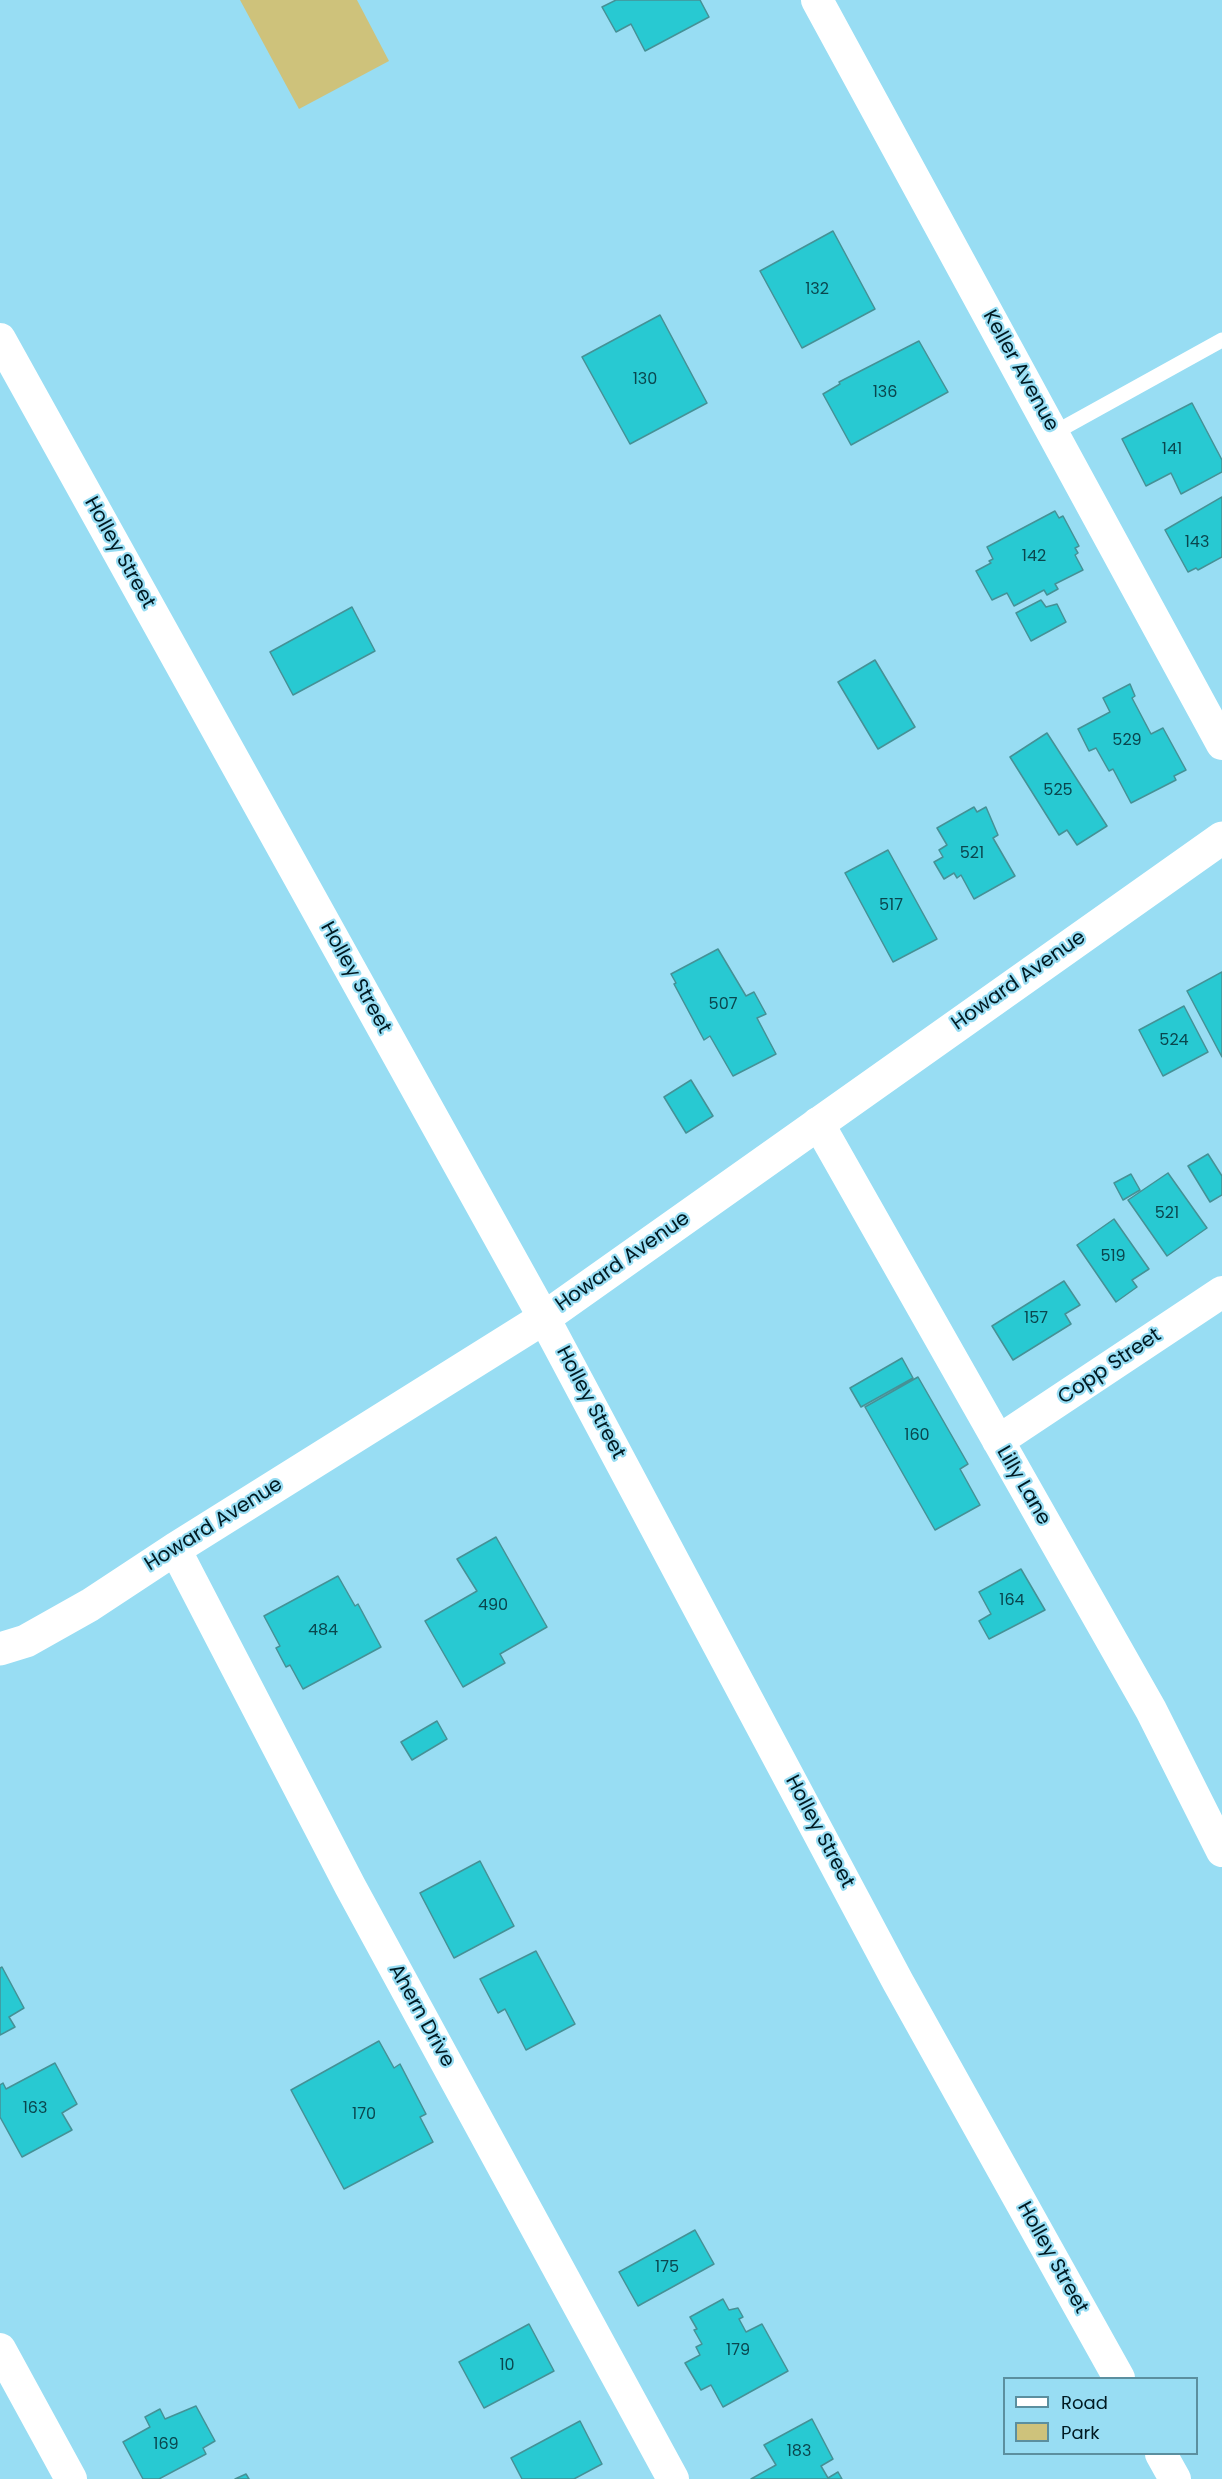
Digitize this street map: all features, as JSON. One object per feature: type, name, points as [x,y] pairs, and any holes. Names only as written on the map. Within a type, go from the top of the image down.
[{"type":"main road","name":"Howard Avenue","points":[[0,1649],[26,1641],[90,1605],[175,1549],[544,1318],[1222,838]]},
{"type":"street","name":"Keller Avenue","points":[[817,0],[1222,744]]},
{"type":"street","name":"Holley Street","points":[[0,339],[544,1318],[898,1982],[1118,2377]]},
{"type":"street","name":"Lilly Lane","points":[[818,1123],[1151,1710],[1222,1849]]},
{"type":"street","name":"Copp Street","points":[[998,1441],[1222,1292]]},
{"type":"street","name":"Ahern Drive","points":[[175,1549],[350,1886],[673,2479]]},
{"type":"street","points":[[0,2349],[71,2479]]},
{"type":"street","points":[[1162,2455],[1175,2479]]},
{"type":"lane","points":[[1054,433],[1222,340]]},
{"type":"green space","points":[[240,0],[357,0],[389,61],[299,109]]},
{"type":"building","points":[[616,0],[700,0],[709,17],[645,51],[631,24],[616,32],[602,7]]},
{"type":"building","points":[[833,231],[875,309],[802,348],[760,271]]},
{"type":"building","points":[[660,315],[707,403],[630,444],[582,357]]},
{"type":"building","points":[[919,341],[948,392],[851,445],[823,394],[840,384],[839,382]]},
{"type":"building","points":[[1192,403],[1222,460],[1222,472],[1181,494],[1171,473],[1146,486],[1122,439]]},
{"type":"building","points":[[1222,497],[1222,557],[1198,570],[1196,568],[1188,572],[1165,530]]},
{"type":"building","points":[[1055,511],[1059,518],[1063,516],[1079,546],[1075,548],[1078,553],[1075,555],[1083,570],[1055,584],[1058,589],[1047,595],[1044,590],[1014,606],[1007,593],[992,600],[976,571],[991,563],[989,561],[993,559],[987,547]]},
{"type":"building","points":[[1041,600],[1046,607],[1057,604],[1066,622],[1031,641],[1016,613]]},
{"type":"building","points":[[352,607],[375,651],[293,695],[270,652]]},
{"type":"building","points":[[875,660],[915,727],[878,749],[838,682]]},
{"type":"building","points":[[1130,684],[1135,696],[1132,698],[1151,734],[1163,728],[1186,770],[1174,776],[1176,780],[1131,803],[1113,769],[1109,771],[1096,748],[1089,751],[1078,729],[1110,712],[1103,698]]},
{"type":"building","points":[[1047,733],[1107,826],[1077,845],[1067,830],[1059,835],[1010,757]]},
{"type":"building","points":[[974,807],[977,812],[986,807],[998,835],[993,838],[1015,876],[974,899],[961,875],[957,878],[954,873],[944,879],[934,862],[943,857],[939,850],[947,845],[937,828]]},
{"type":"building","points":[[888,850],[937,939],[893,962],[845,873]]},
{"type":"building","points":[[718,949],[746,996],[754,992],[766,1014],[757,1018],[776,1054],[733,1076],[710,1036],[704,1040],[671,974]]},
{"type":"building","points":[[1222,972],[1222,1057],[1187,991]]},
{"type":"building","points":[[1184,1006],[1208,1052],[1163,1076],[1139,1030]]},
{"type":"building","points":[[691,1080],[713,1116],[686,1133],[664,1097]]},
{"type":"building","points":[[1208,1154],[1222,1176],[1222,1195],[1210,1202],[1188,1166]]},
{"type":"building","points":[[1168,1173],[1207,1228],[1167,1256],[1128,1200]]},
{"type":"building","points":[[1131,1174],[1140,1190],[1123,1200],[1114,1183]]},
{"type":"building","points":[[1114,1219],[1149,1269],[1132,1280],[1137,1287],[1116,1302],[1077,1245]]},
{"type":"building","points":[[1064,1281],[1080,1305],[1065,1314],[1071,1324],[1013,1360],[992,1326]]},
{"type":"building","points":[[902,1358],[913,1378],[861,1407],[850,1388]]},
{"type":"building","points":[[918,1377],[968,1464],[960,1469],[980,1505],[935,1530],[865,1407]]},
{"type":"building","points":[[496,1537],[547,1627],[500,1654],[505,1663],[463,1687],[425,1621],[477,1591],[457,1559]]},
{"type":"building","points":[[1021,1569],[1045,1610],[989,1639],[979,1621],[991,1614],[979,1592]]},
{"type":"building","points":[[338,1576],[355,1606],[358,1604],[381,1647],[303,1689],[290,1665],[286,1667],[276,1648],[280,1646],[264,1616]]},
{"type":"building","points":[[437,1721],[447,1739],[412,1760],[401,1742]]},
{"type":"building","points":[[480,1861],[514,1926],[454,1958],[420,1893]]},
{"type":"building","points":[[536,1951],[575,2024],[526,2050],[505,2009],[498,2013],[480,1979]]},
{"type":"building","points":[[2,1967],[24,2008],[9,2017],[15,2027],[0,2035],[0,1968]]},
{"type":"building","points":[[379,2041],[394,2068],[400,2064],[426,2114],[420,2117],[433,2142],[344,2189],[291,2090]]},
{"type":"building","points":[[55,2063],[77,2104],[62,2113],[72,2130],[22,2157],[0,2117],[0,2085],[3,2083],[6,2089]]},
{"type":"building","points":[[695,2230],[714,2264],[638,2306],[619,2272]]},
{"type":"building","points":[[723,2299],[729,2310],[738,2308],[743,2317],[739,2319],[746,2332],[762,2324],[788,2371],[723,2407],[711,2385],[701,2390],[685,2363],[700,2355],[696,2347],[702,2344],[690,2317]]},
{"type":"building","points":[[529,2324],[554,2371],[484,2408],[459,2362]]},
{"type":"building","points":[[196,2406],[215,2441],[203,2448],[206,2454],[159,2479],[143,2479],[123,2442],[150,2427],[145,2417],[160,2409],[165,2419]]},
{"type":"building","points":[[812,2419],[833,2459],[821,2466],[828,2478],[838,2472],[842,2479],[751,2479],[776,2465],[764,2445]]},
{"type":"building","points":[[580,2421],[602,2464],[574,2479],[522,2479],[511,2458]]},
{"type":"building","points":[[246,2474],[249,2479],[235,2479]]}]
